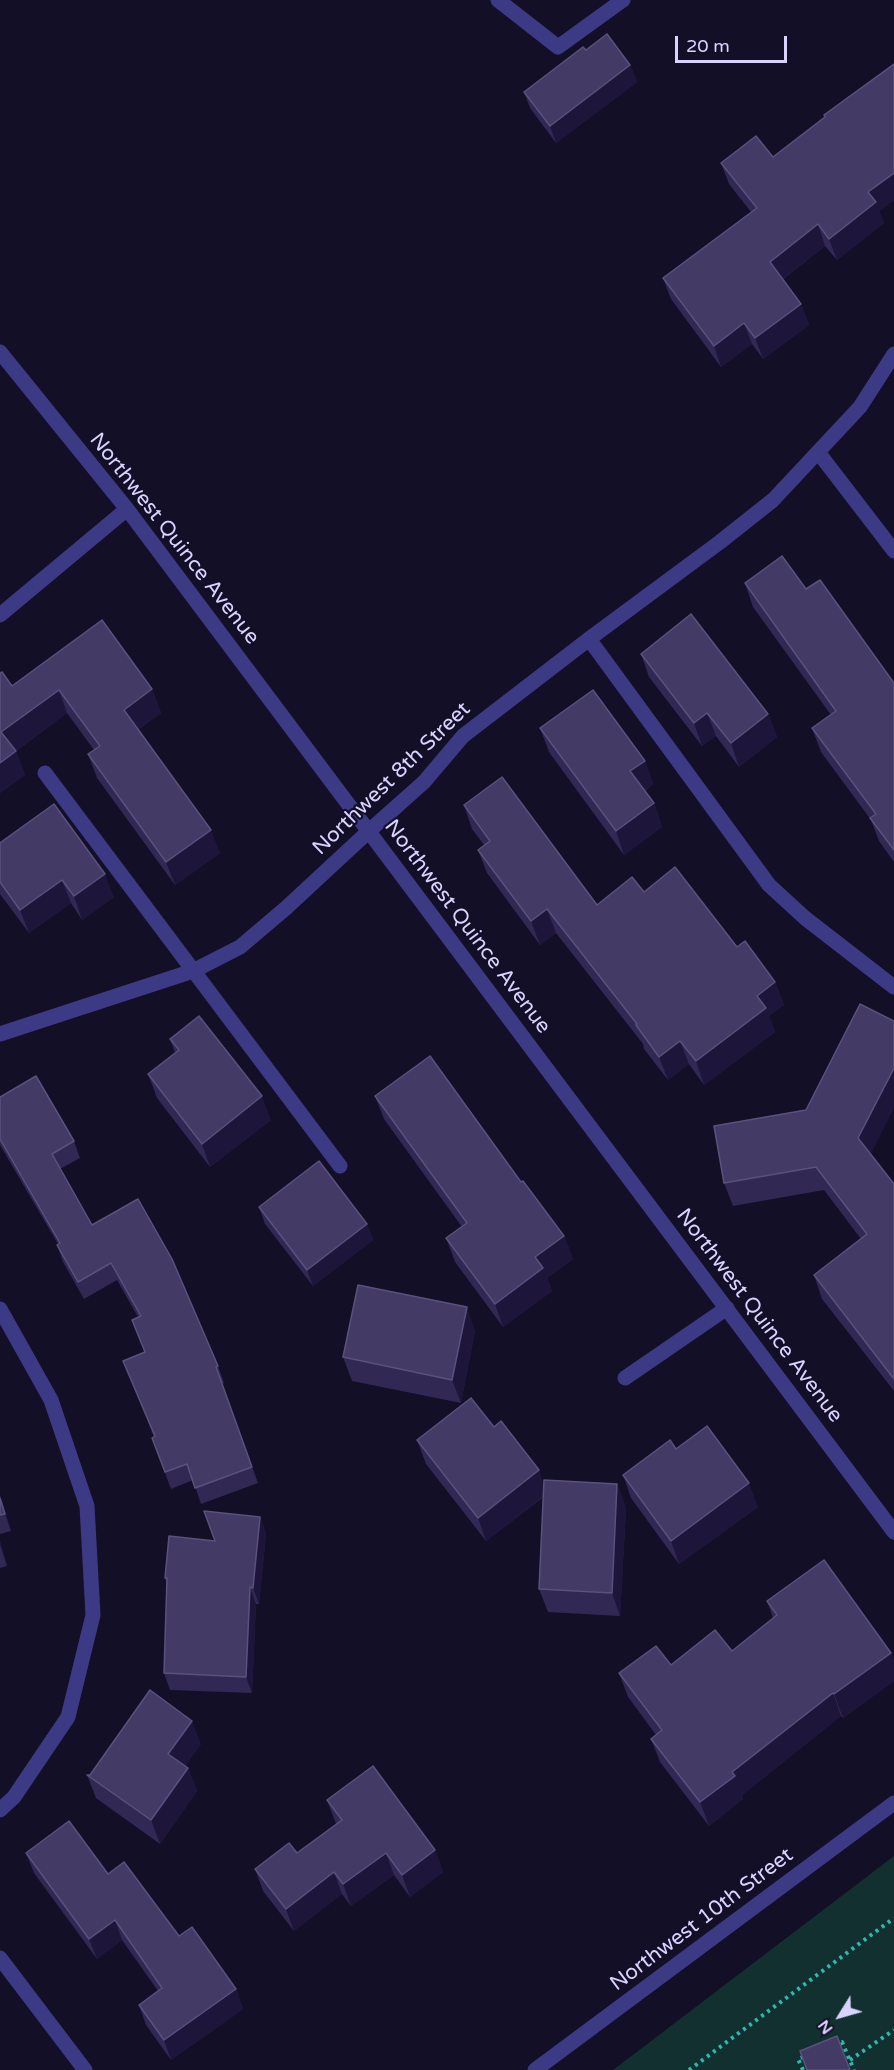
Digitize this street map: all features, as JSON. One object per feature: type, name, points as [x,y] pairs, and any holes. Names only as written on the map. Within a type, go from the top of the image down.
[{"type":"street","points":[[498,0],[558,47],[622,0]]},
{"type":"street","name":"Northwest Quince Avenue","points":[[0,352],[127,509],[891,1523]]},
{"type":"street","name":"Northwest 8th Street","points":[[0,1034],[193,971],[240,947],[424,782],[463,736],[773,500],[860,407],[894,354]]},
{"type":"street","points":[[818,452],[894,551]]},
{"type":"street","points":[[0,615],[127,509]]},
{"type":"street","points":[[589,639],[769,885],[805,918],[894,987]]},
{"type":"street","points":[[45,773],[340,1166]]},
{"type":"street","points":[[625,1378],[727,1308]]},
{"type":"street","points":[[0,1309],[51,1400],[87,1506],[93,1615],[68,1717],[14,1797],[0,1810]]},
{"type":"street","name":"Northwest 10th Street","points":[[535,2070],[894,1803]]},
{"type":"street","points":[[0,1958],[85,2070]]},
{"type":"path","points":[[689,2070],[894,1918]]},
{"type":"path","points":[[850,2060],[894,2030]]},
{"type":"path","points":[[831,2046],[842,2042],[854,2070]]},
{"type":"path","points":[[802,2070],[798,2059],[809,2055]]},
{"type":"green space","points":[[894,1856],[894,2070],[613,2070]]},
{"type":"building","points":[[607,34],[630,65],[550,126],[524,92],[583,47],[586,50]]},
{"type":"building","points":[[894,64],[894,173],[868,192],[876,202],[829,239],[818,224],[770,262],[801,304],[755,338],[744,323],[714,346],[663,278],[757,208],[721,163],[756,136],[773,157],[825,117],[824,115]]},
{"type":"building","points":[[782,556],[806,589],[820,580],[894,683],[894,850],[870,818],[876,814],[812,728],[836,711],[745,583]]},
{"type":"building","points":[[691,614],[768,714],[731,743],[707,713],[694,723],[641,654]]},
{"type":"building","points":[[102,620],[152,689],[124,710],[211,830],[166,862],[88,754],[100,746],[59,690],[1,732],[16,751],[0,763],[0,673],[2,672],[12,686]]},
{"type":"building","points":[[593,690],[645,761],[630,771],[654,803],[616,831],[540,728]]},
{"type":"building","points":[[502,777],[597,905],[632,877],[644,892],[675,867],[737,947],[745,941],[775,982],[757,996],[766,1008],[696,1061],[680,1041],[659,1057],[637,1024],[547,909],[531,921],[478,850],[490,841],[464,805]]},
{"type":"building","points":[[54,804],[105,874],[74,896],[62,880],[20,910],[0,882],[0,843]]},
{"type":"building","points":[[860,1004],[894,1021],[894,1068],[858,1138],[894,1184],[894,1379],[814,1275],[867,1234],[816,1167],[724,1183],[714,1126],[806,1110]]},
{"type":"building","points":[[199,1016],[262,1096],[202,1144],[148,1074],[179,1050],[170,1039]]},
{"type":"building","points":[[430,1056],[521,1182],[523,1181],[564,1236],[535,1257],[543,1268],[495,1304],[446,1238],[467,1223],[375,1096]]},
{"type":"building","points":[[36,1076],[74,1141],[52,1154],[92,1225],[138,1199],[172,1259],[218,1366],[216,1367],[252,1467],[195,1488],[187,1464],[165,1472],[152,1438],[155,1436],[123,1361],[145,1352],[132,1320],[141,1316],[111,1263],[78,1282],[57,1245],[60,1243],[0,1139],[0,1097]]},
{"type":"building","points":[[319,1161],[367,1224],[307,1270],[259,1207]]},
{"type":"building","points":[[358,1285],[467,1307],[452,1380],[343,1357]]},
{"type":"building","points":[[471,1398],[494,1427],[501,1421],[539,1470],[478,1518],[417,1440]]},
{"type":"building","points":[[707,1426],[749,1483],[671,1541],[623,1475],[670,1440],[676,1449]]},
{"type":"building","points":[[544,1480],[617,1484],[612,1593],[539,1589]]},
{"type":"building","points":[[0,1498],[5,1514],[0,1515]]},
{"type":"building","points":[[204,1511],[260,1517],[253,1588],[250,1587],[246,1677],[164,1673],[167,1578],[165,1578],[169,1536],[215,1541]]},
{"type":"building","points":[[824,1560],[891,1653],[833,1693],[732,1772],[735,1776],[700,1802],[651,1739],[662,1730],[619,1673],[656,1646],[671,1665],[715,1630],[732,1651],[777,1615],[767,1601]]},
{"type":"building","points":[[150,1690],[192,1721],[168,1754],[188,1768],[151,1820],[87,1775],[90,1775]]},
{"type":"building","points":[[373,1766],[435,1850],[402,1875],[386,1853],[343,1884],[334,1872],[286,1909],[255,1869],[289,1843],[297,1853],[342,1820],[327,1800]]},
{"type":"building","points":[[69,1821],[108,1874],[124,1862],[179,1936],[192,1927],[236,1989],[164,2040],[139,2005],[162,1988],[115,1920],[89,1939],[26,1853]]},
{"type":"building","points":[[837,2036],[850,2070],[807,2070],[800,2051]]}]
